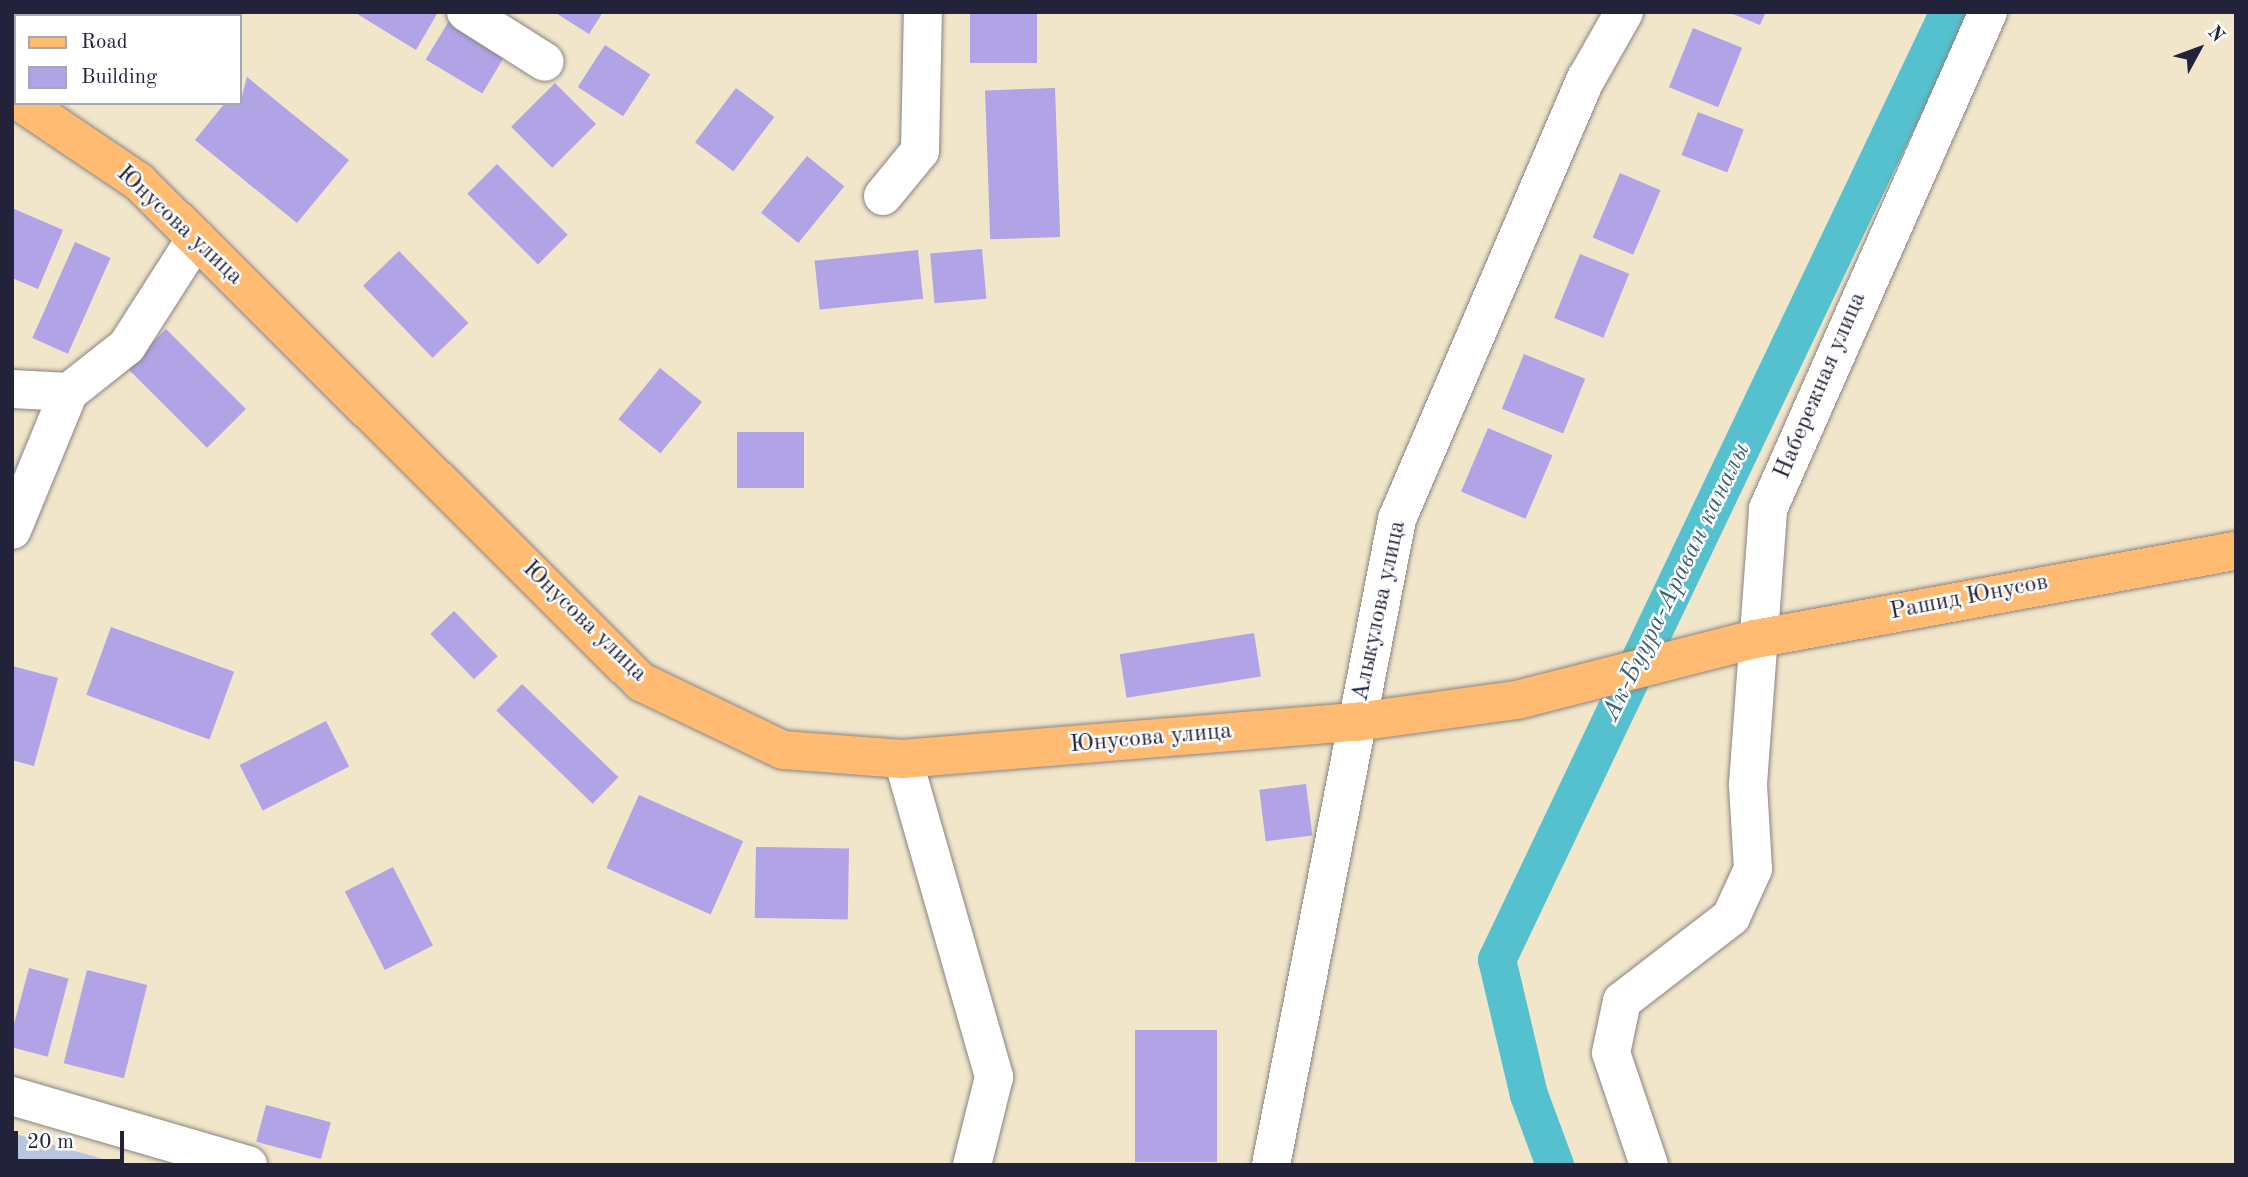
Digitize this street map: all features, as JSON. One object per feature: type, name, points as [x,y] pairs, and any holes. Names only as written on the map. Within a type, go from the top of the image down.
[{"type":"main road","name":"Юнусова улица","points":[[25,105],[139,182],[641,682],[783,750],[903,760],[1356,722],[1517,700],[1704,653]]},
{"type":"main road","name":"Рашид Юнусов","points":[[1704,653],[1755,639],[2236,551]]},
{"type":"street","points":[[467,12],[545,62]]},
{"type":"street","points":[[883,196],[920,151],[923,12]]},
{"type":"street","name":"Алыкулова улица","points":[[1271,1165],[1397,519],[1587,79],[1624,12]]},
{"type":"street","name":"Набережная улица","points":[[1649,1165],[1611,1054],[1622,1001],[1731,918],[1754,869],[1748,784],[1755,639],[1768,509],[1988,12]]},
{"type":"street","points":[[12,530],[69,392],[127,346],[196,238]]},
{"type":"street","points":[[12,388],[69,392]]},
{"type":"street","points":[[903,760],[994,1077],[972,1165]]},
{"type":"street","points":[[12,1097],[248,1165]]},
{"type":"shaded area","points":[[12,1133],[124,1165],[12,1165]]},
{"type":"building","points":[[354,12],[438,12],[416,50]]},
{"type":"building","points":[[554,12],[603,12],[589,34]]},
{"type":"building","points":[[970,12],[1037,12],[1037,63],[970,63]]},
{"type":"building","points":[[1728,12],[1766,12],[1760,25]]},
{"type":"building","points":[[453,14],[510,48],[482,93],[426,59]]},
{"type":"building","points":[[1693,28],[1742,48],[1718,107],[1669,87]]},
{"type":"building","points":[[605,45],[650,74],[623,116],[578,87]]},
{"type":"building","points":[[247,77],[349,160],[297,223],[195,140],[223,105],[242,105]]},
{"type":"building","points":[[555,83],[596,124],[552,168],[511,127]]},
{"type":"building","points":[[736,88],[774,117],[733,171],[695,142]]},
{"type":"building","points":[[1055,88],[1060,237],[990,239],[985,90]]},
{"type":"building","points":[[1698,112],[1744,130],[1727,173],[1682,155]]},
{"type":"building","points":[[807,156],[844,186],[798,243],[761,213]]},
{"type":"building","points":[[497,164],[568,235],[538,264],[467,194]]},
{"type":"building","points":[[1620,173],[1661,190],[1633,255],[1593,237]]},
{"type":"building","points":[[12,208],[63,230],[38,289],[12,278]]},
{"type":"building","points":[[75,242],[111,258],[68,354],[32,338]]},
{"type":"building","points":[[982,249],[986,299],[935,303],[930,254]]},
{"type":"building","points":[[918,250],[923,299],[820,310],[815,261]]},
{"type":"building","points":[[399,251],[468,323],[432,358],[363,286]]},
{"type":"building","points":[[1580,254],[1629,274],[1603,338],[1554,318]]},
{"type":"building","points":[[166,329],[246,409],[207,448],[127,368]]},
{"type":"building","points":[[1524,354],[1585,379],[1563,433],[1502,409]]},
{"type":"building","points":[[660,368],[702,402],[660,453],[618,419]]},
{"type":"building","points":[[1488,428],[1552,455],[1525,519],[1461,492]]},
{"type":"building","points":[[737,432],[804,432],[804,488],[737,488]]},
{"type":"building","points":[[454,611],[498,656],[474,679],[430,634]]},
{"type":"building","points":[[111,627],[234,672],[209,739],[86,695]]},
{"type":"building","points":[[1254,633],[1261,676],[1127,698],[1120,654]]},
{"type":"building","points":[[12,666],[58,678],[34,766],[12,760]]},
{"type":"building","points":[[522,684],[618,777],[593,804],[496,711]]},
{"type":"building","points":[[326,721],[349,766],[263,810],[240,765]]},
{"type":"building","points":[[1306,784],[1312,836],[1266,841],[1259,790]]},
{"type":"building","points":[[639,795],[743,841],[711,914],[606,868]]},
{"type":"building","points":[[756,847],[849,849],[848,920],[755,918]]},
{"type":"building","points":[[393,867],[433,945],[385,970],[345,892]]},
{"type":"building","points":[[29,968],[69,979],[48,1057],[12,1047],[12,1031]]},
{"type":"building","points":[[87,970],[147,985],[124,1078],[64,1063]]},
{"type":"building","points":[[1135,1030],[1217,1030],[1217,1162],[1135,1162]]},
{"type":"building","points":[[266,1105],[331,1122],[321,1159],[256,1142]]},
{"type":"waterway","name":"Ак-Буура-Араван каналы","points":[[1555,1165],[1529,1095],[1497,960],[1949,12]]}]
